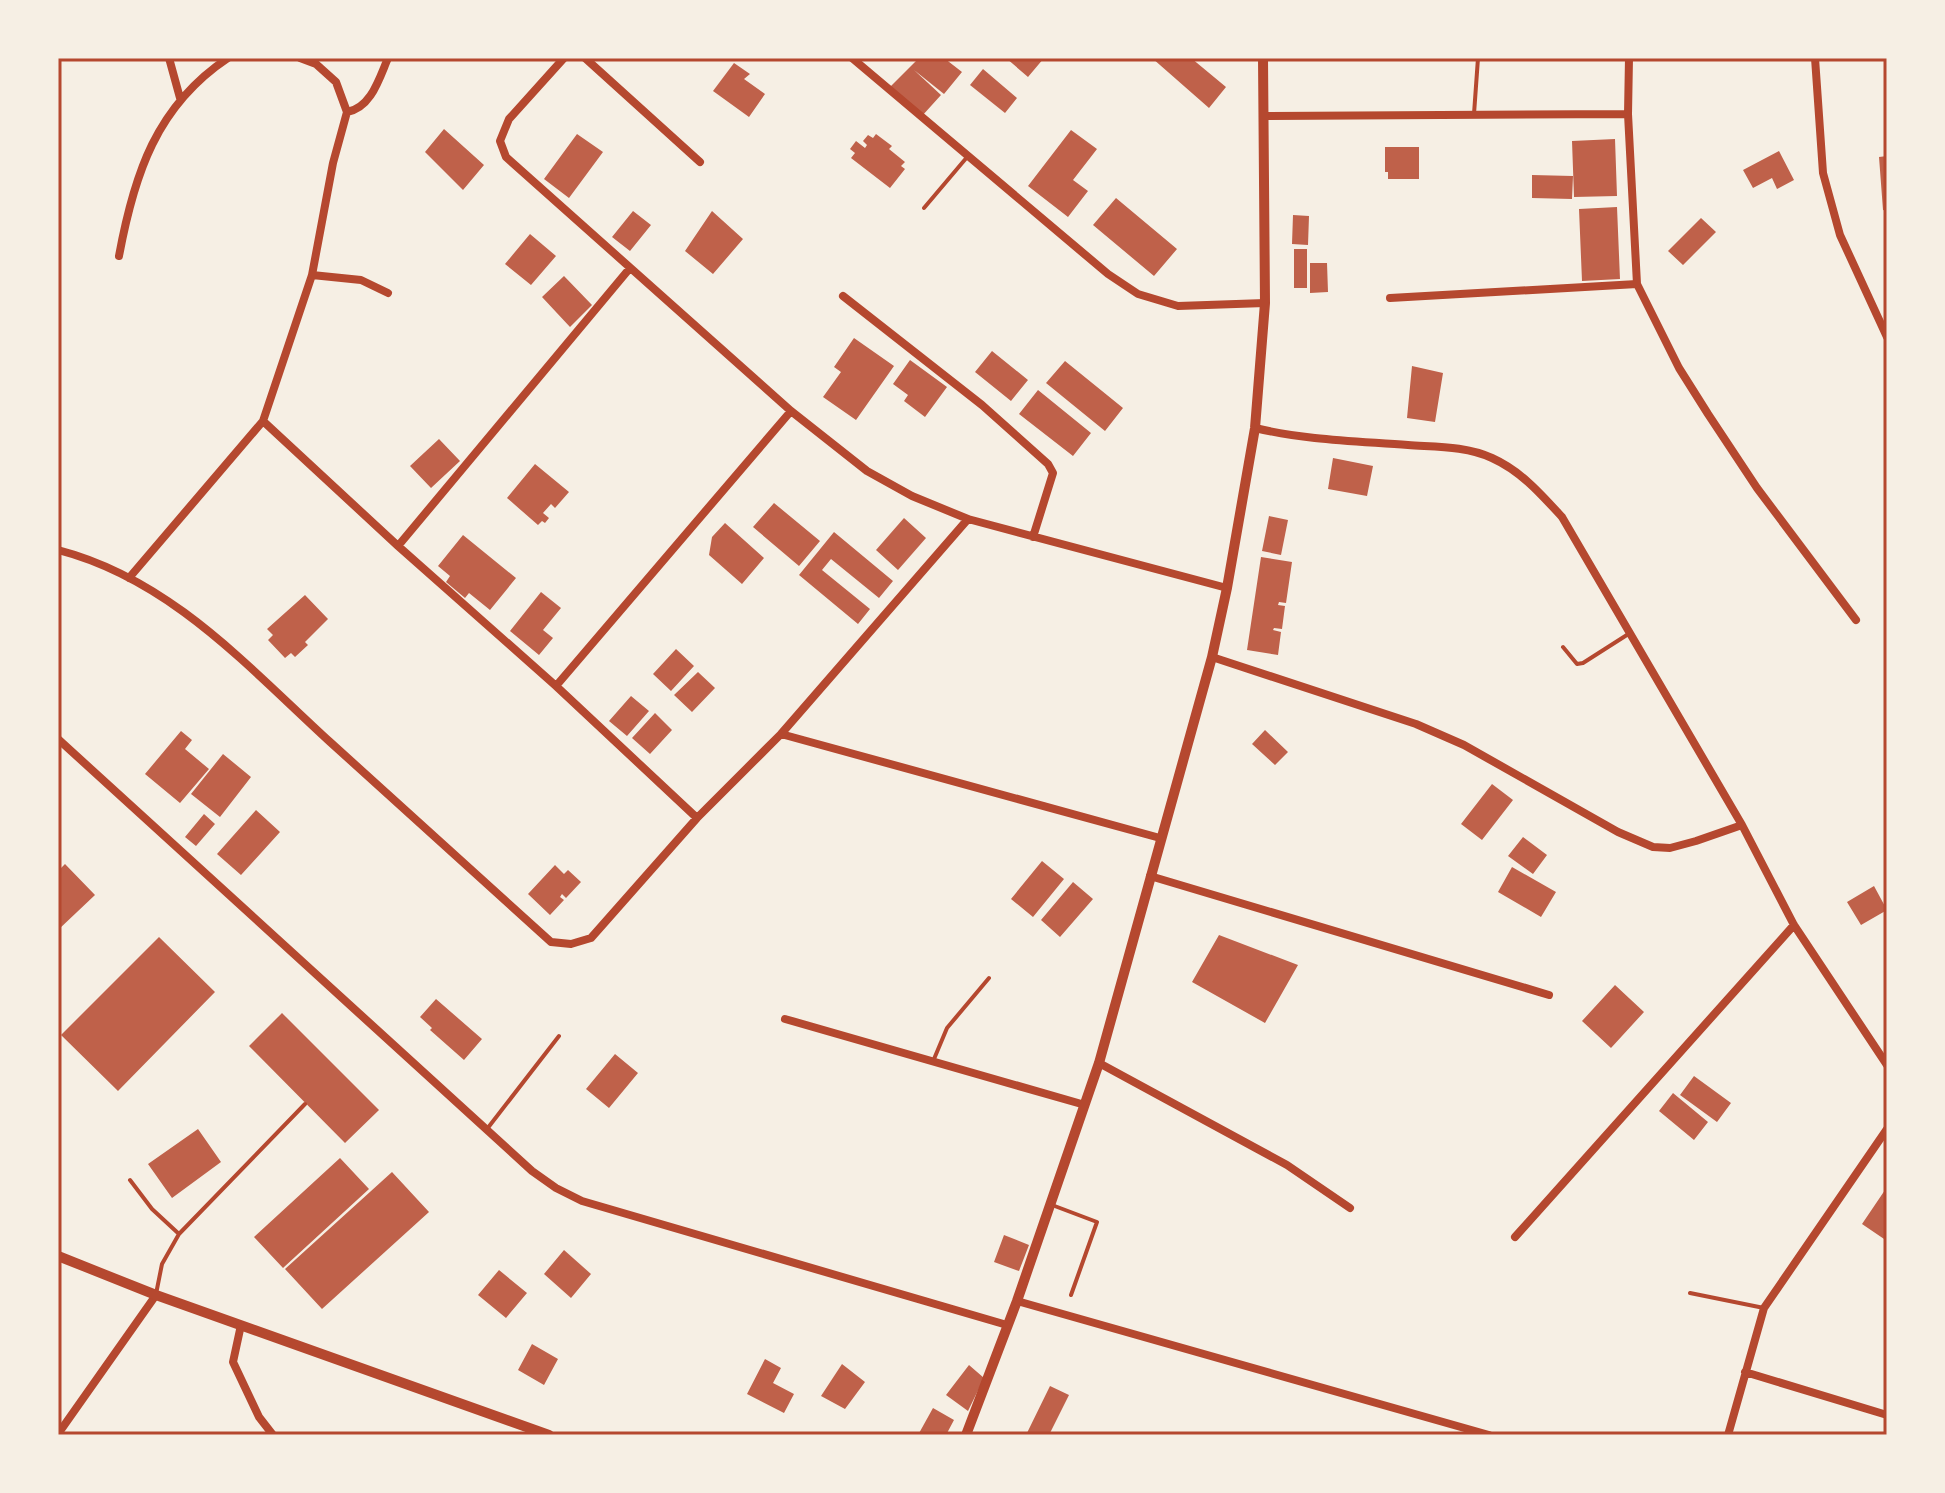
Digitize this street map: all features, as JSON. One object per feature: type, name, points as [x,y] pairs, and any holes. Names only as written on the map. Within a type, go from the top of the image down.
[{"type":"street","points":[[169,58],[180,98]]},
{"type":"street","points":[[119,256],[126,216],[158,132],[180,98],[207,72],[228,58]]},
{"type":"street","points":[[129,578],[263,421],[312,275],[333,163],[347,112],[336,82],[316,64],[300,58]]},
{"type":"street","points":[[347,112],[357,110],[373,92],[388,58]]},
{"type":"street","points":[[564,58],[509,119],[500,141],[506,157],[791,411],[867,471],[912,496],[968,519],[1227,588]]},
{"type":"street","points":[[585,58],[700,162]]},
{"type":"street","points":[[852,58],[1108,274],[1138,294],[1178,306],[1265,303]]},
{"type":"street","points":[[966,1435],[1017,1301],[1099,1063],[1212,657],[1227,588],[1255,428],[1265,303],[1263,58]]},
{"type":"street","points":[[1629,58],[1628,114],[1637,284],[1679,368],[1708,414],[1757,488],[1856,620]]},
{"type":"street","points":[[1815,58],[1823,173],[1840,235],[1887,337]]},
{"type":"street","points":[[1264,116],[1628,114]]},
{"type":"street","points":[[398,546],[630,268]]},
{"type":"street","points":[[312,275],[361,280],[388,293]]},
{"type":"street","points":[[1390,298],[1637,284]]},
{"type":"street","points":[[843,296],[982,405],[1048,464],[1053,473],[1051,486],[1044,497],[1033,537]]},
{"type":"street","points":[[556,686],[791,411]]},
{"type":"street","points":[[263,421],[697,818]]},
{"type":"street","points":[[1255,428],[1305,437],[1462,449],[1491,457],[1537,489],[1562,517],[1742,825],[1794,925],[1887,1065]]},
{"type":"street","points":[[58,550],[105,564],[187,613],[224,641],[551,942],[571,944],[591,938],[697,818],[781,734],[968,519]]},
{"type":"street","points":[[1212,657],[1416,724],[1464,745],[1626,837],[1653,847],[1670,848],[1742,825]]},
{"type":"street","points":[[781,734],[1160,838]]},
{"type":"street","points":[[58,739],[532,1171],[556,1188],[582,1201],[1007,1325]]},
{"type":"street","points":[[1150,876],[1549,995]]},
{"type":"street","points":[[1515,1237],[1794,925]]},
{"type":"street","points":[[785,1019],[1085,1105]]},
{"type":"street","points":[[1099,1063],[1287,1165],[1350,1208]]},
{"type":"street","points":[[1728,1435],[1764,1308],[1885,1136]]},
{"type":"street","points":[[58,1256],[156,1295],[549,1435]]},
{"type":"street","points":[[58,1434],[156,1295]]},
{"type":"street","points":[[1017,1301],[1489,1435]]},
{"type":"street","points":[[241,1325],[233,1362],[259,1417],[273,1435]]},
{"type":"street","points":[[1745,1372],[1887,1415]]},
{"type":"lane","points":[[1474,114],[1478,58]]},
{"type":"lane","points":[[924,208],[968,156]]},
{"type":"lane","points":[[1563,647],[1577,664],[1630,633]]},
{"type":"lane","points":[[934,1062],[947,1028],[989,978]]},
{"type":"lane","points":[[487,1129],[559,1036]]},
{"type":"lane","points":[[156,1295],[162,1264],[179,1234],[305,1104]]},
{"type":"lane","points":[[130,1180],[152,1209],[179,1234]]},
{"type":"lane","points":[[1051,1204],[1097,1222],[1071,1295]]},
{"type":"lane","points":[[1690,1293],[1764,1308]]},
{"type":"building","points":[[919,58],[944,58],[962,72],[944,94],[914,70],[941,95],[922,116],[890,87]]},
{"type":"building","points":[[1006,58],[1044,58],[1028,77]]},
{"type":"building","points":[[1152,58],[1191,58],[1226,87],[1209,108]]},
{"type":"building","points":[[734,63],[750,74],[744,79],[765,94],[749,117],[713,91]]},
{"type":"building","points":[[983,69],[1017,98],[1005,113],[970,85]]},
{"type":"building","points":[[444,129],[484,165],[463,190],[425,152]]},
{"type":"building","points":[[1071,130],[1097,149],[1073,180],[1088,191],[1068,217],[1028,186]]},
{"type":"building","points":[[577,134],[603,152],[569,198],[544,179]]},
{"type":"building","points":[[876,134],[892,146],[889,149],[905,162],[901,166],[905,169],[890,188],[851,158],[855,153],[850,149],[856,141],[865,148],[867,145],[863,141],[868,135],[873,138]]},
{"type":"building","points":[[1615,139],[1617,196],[1574,197],[1572,141]]},
{"type":"building","points":[[1385,147],[1419,147],[1419,179],[1388,179]]},
{"type":"building","points":[[1779,151],[1794,180],[1777,189],[1772,178],[1753,188],[1743,170]]},
{"type":"building","points":[[1887,156],[1887,211],[1883,210],[1879,157]]},
{"type":"building","points":[[1532,175],[1573,176],[1572,199],[1532,198]]},
{"type":"building","points":[[1116,198],[1177,249],[1154,276],[1093,225]]},
{"type":"building","points":[[1617,207],[1620,279],[1582,281],[1579,209]]},
{"type":"building","points":[[633,211],[651,225],[630,251],[612,237]]},
{"type":"building","points":[[712,211],[743,239],[713,274],[685,251]]},
{"type":"building","points":[[1293,215],[1309,216],[1308,245],[1292,244]]},
{"type":"building","points":[[1701,218],[1716,232],[1683,265],[1668,251]]},
{"type":"building","points":[[530,234],[556,256],[531,285],[505,264]]},
{"type":"building","points":[[1294,249],[1307,249],[1307,288],[1294,288]]},
{"type":"building","points":[[1310,263],[1327,263],[1328,292],[1310,293]]},
{"type":"building","points":[[564,276],[592,305],[570,327],[542,297]]},
{"type":"building","points":[[854,338],[894,366],[856,420],[823,397],[841,372],[834,367]]},
{"type":"building","points":[[992,351],[1028,380],[1011,401],[975,372]]},
{"type":"building","points":[[910,360],[947,387],[925,417],[904,401],[908,395],[893,384]]},
{"type":"building","points":[[1065,361],[1123,408],[1105,431],[1046,383]]},
{"type":"building","points":[[1412,366],[1443,373],[1435,422],[1407,418]]},
{"type":"building","points":[[1038,390],[1091,433],[1073,456],[1019,414]]},
{"type":"building","points":[[439,439],[460,461],[431,488],[410,466]]},
{"type":"building","points":[[1333,458],[1373,466],[1367,496],[1328,489]]},
{"type":"building","points":[[535,464],[569,492],[555,508],[551,504],[543,513],[549,518],[538,525],[507,498]]},
{"type":"building","points":[[774,503],[820,541],[799,566],[753,527]]},
{"type":"building","points":[[1269,516],[1288,520],[1281,555],[1262,551]]},
{"type":"building","points":[[904,518],[926,538],[898,570],[876,550]]},
{"type":"building","points":[[725,523],[764,558],[742,584],[709,555],[712,537]]},
{"type":"building","points":[[834,532],[893,581],[879,598],[831,559],[822,570],[870,609],[858,624],[799,575]]},
{"type":"building","points":[[463,535],[516,578],[490,610],[469,593],[465,598],[446,582],[450,576],[438,566]]},
{"type":"building","points":[[1261,557],[1292,562],[1286,603],[1279,602],[1278,605],[1285,606],[1282,629],[1273,630],[1281,632],[1278,655],[1247,650]]},
{"type":"building","points":[[541,592],[561,608],[543,630],[553,638],[539,655],[510,631]]},
{"type":"building","points":[[305,595],[328,619],[295,657],[291,653],[285,658],[268,640],[273,635],[267,629]]},
{"type":"building","points":[[676,649],[694,666],[671,691],[653,674]]},
{"type":"building","points":[[698,672],[715,688],[692,712],[674,695]]},
{"type":"building","points":[[631,696],[649,711],[627,736],[609,721]]},
{"type":"building","points":[[655,713],[672,730],[650,754],[632,738]]},
{"type":"building","points":[[1265,730],[1288,752],[1275,765],[1252,744]]},
{"type":"building","points":[[181,731],[192,740],[185,749],[209,769],[180,803],[145,774]]},
{"type":"building","points":[[223,754],[251,777],[220,817],[191,794]]},
{"type":"building","points":[[1492,784],[1513,800],[1482,840],[1461,824]]},
{"type":"building","points":[[256,810],[280,832],[241,875],[217,854]]},
{"type":"building","points":[[204,814],[215,824],[196,846],[185,837]]},
{"type":"building","points":[[1523,837],[1547,855],[1533,874],[1508,856]]},
{"type":"building","points":[[1042,861],[1064,879],[1033,917],[1011,899]]},
{"type":"building","points":[[65,864],[95,895],[58,930],[58,871]]},
{"type":"building","points":[[555,865],[564,874],[568,870],[581,882],[566,898],[562,894],[560,897],[564,900],[550,915],[528,894]]},
{"type":"building","points":[[1512,867],[1556,892],[1541,917],[1498,892]]},
{"type":"building","points":[[1073,882],[1093,899],[1060,937],[1041,920]]},
{"type":"building","points":[[1874,886],[1887,910],[1861,925],[1847,902]]},
{"type":"building","points":[[1219,935],[1298,965],[1265,1023],[1192,982]]},
{"type":"building","points":[[159,937],[215,992],[118,1091],[61,1035]]},
{"type":"building","points":[[1615,985],[1644,1012],[1611,1048],[1582,1021]]},
{"type":"building","points":[[436,999],[482,1039],[464,1060],[420,1017]]},
{"type":"building","points":[[282,1013],[379,1110],[345,1143],[249,1046]]},
{"type":"building","points":[[615,1054],[638,1073],[609,1108],[586,1089]]},
{"type":"building","points":[[1694,1076],[1731,1103],[1717,1122],[1680,1095]]},
{"type":"building","points":[[1673,1093],[1708,1122],[1694,1140],[1659,1111]]},
{"type":"building","points":[[198,1129],[221,1162],[172,1198],[148,1164]]},
{"type":"building","points":[[340,1158],[369,1189],[283,1268],[254,1237]]},
{"type":"building","points":[[392,1172],[429,1212],[322,1309],[285,1269]]},
{"type":"building","points":[[1887,1191],[1887,1241],[1862,1224]]},
{"type":"building","points":[[1004,1235],[1029,1245],[1019,1271],[994,1262]]},
{"type":"building","points":[[564,1250],[591,1274],[571,1298],[544,1274]]},
{"type":"building","points":[[499,1270],[527,1293],[506,1318],[478,1295]]},
{"type":"building","points":[[532,1344],[558,1359],[544,1385],[518,1370]]},
{"type":"building","points":[[765,1359],[781,1368],[773,1383],[794,1394],[784,1413],[747,1394]]},
{"type":"building","points":[[842,1364],[865,1382],[845,1409],[821,1396]]},
{"type":"building","points":[[969,1365],[984,1378],[968,1411],[946,1395]]},
{"type":"building","points":[[1050,1386],[1069,1395],[1049,1435],[1026,1435]]},
{"type":"building","points":[[933,1408],[954,1420],[946,1435],[918,1435]]}]
